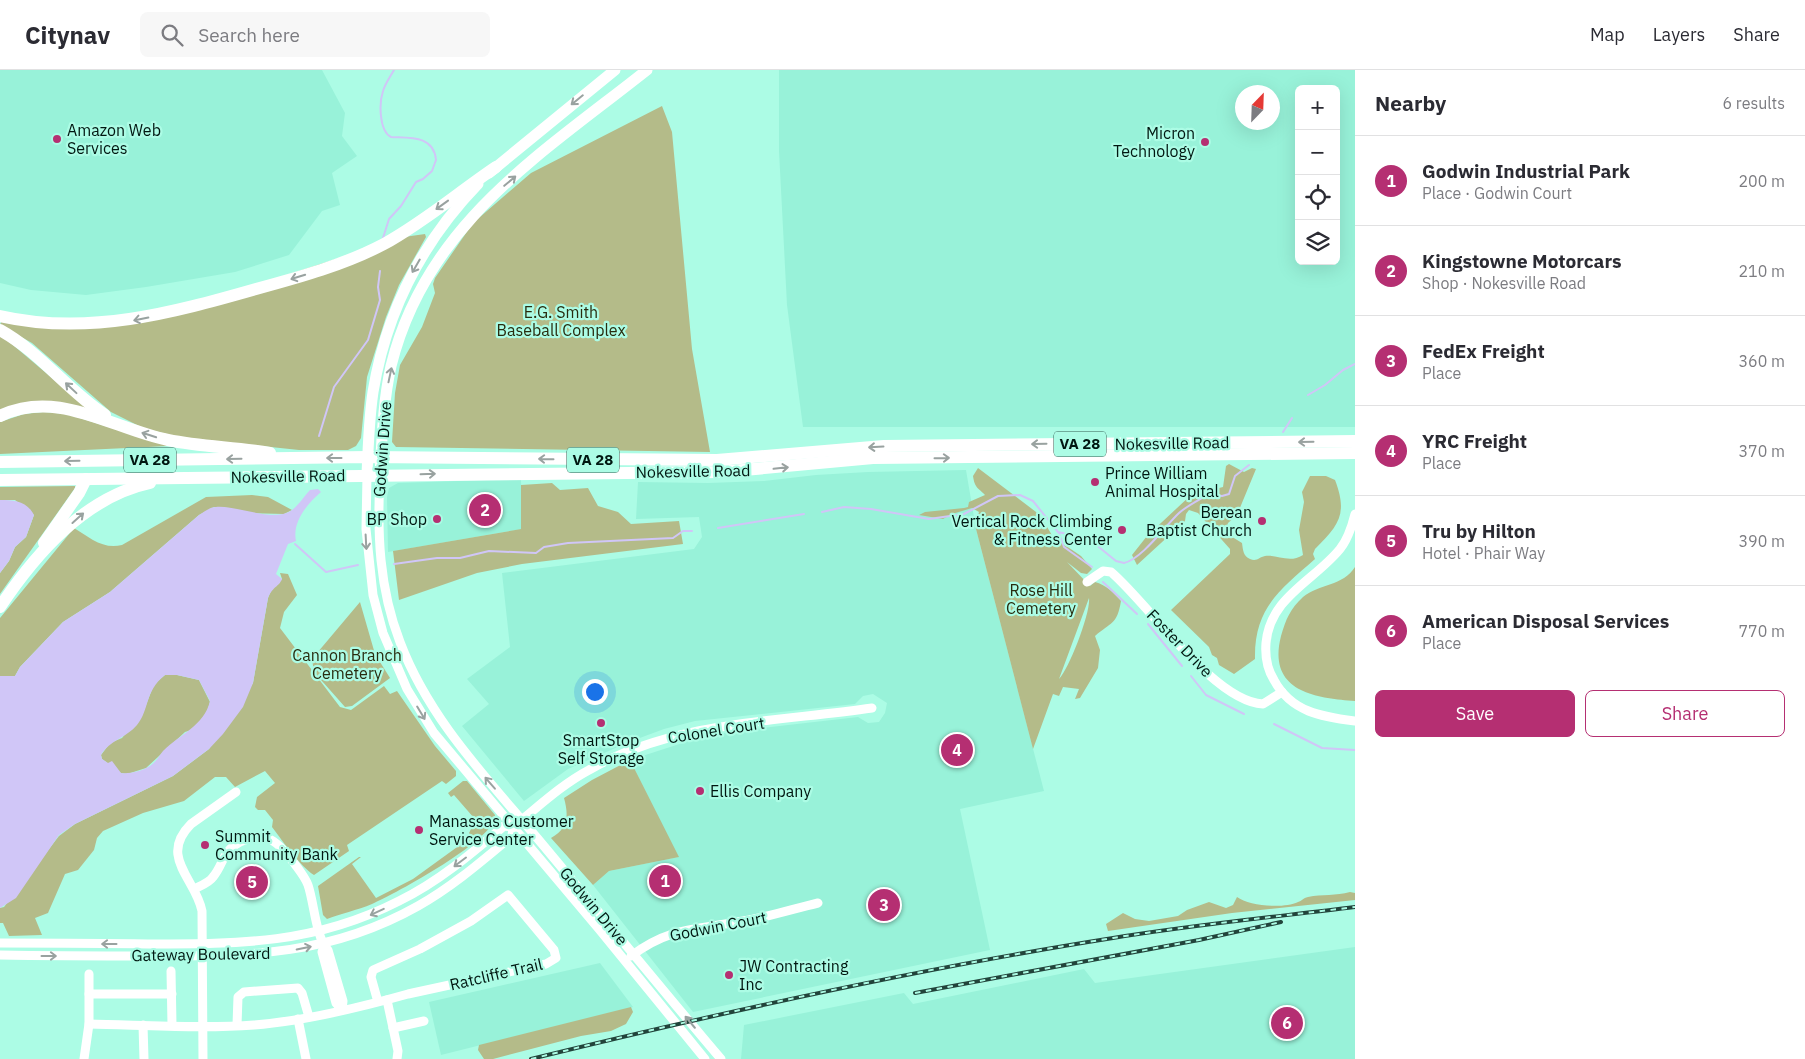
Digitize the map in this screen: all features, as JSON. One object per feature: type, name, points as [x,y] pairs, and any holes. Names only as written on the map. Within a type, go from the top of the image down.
[{"type":"highway","points":[[0,316],[31,322],[76,324],[131,320],[184,310],[329,268],[383,245],[496,167]]},
{"type":"highway","points":[[0,330],[24,346],[92,407],[124,426]]},
{"type":"highway","points":[[0,416],[27,408],[53,407],[79,411],[156,438],[182,443],[256,450],[300,458]]},
{"type":"highway","name":"Nokesville Road","points":[[0,462],[368,457],[717,460],[884,446],[1355,441]]},
{"type":"highway","name":"Nokesville Road","points":[[0,480],[722,472],[873,458],[1355,453]]},
{"type":"highway","points":[[19,577],[68,527],[97,503],[140,485],[187,478]]},
{"type":"highway","points":[[0,606],[79,493],[86,479]]},
{"type":"main road","name":"Godwin Drive","points":[[373,475],[368,457],[373,394],[387,333],[403,290],[442,225],[462,200],[496,167],[615,70]]},
{"type":"main road","name":"Godwin Drive","points":[[373,475],[381,458],[385,403],[396,351],[420,290],[445,249],[492,196],[647,70]]},
{"type":"street","name":"Godwin Drive","points":[[373,475],[378,515],[380,564],[391,616],[409,664],[427,700],[446,729],[721,1059]]},
{"type":"street","name":"Godwin Drive","points":[[373,475],[365,527],[370,576],[379,617],[398,670],[434,733],[705,1059]]},
{"type":"street","points":[[1355,514],[1350,530],[1340,548],[1281,604],[1271,621],[1266,640],[1266,660],[1271,674],[1282,692],[1293,703],[1309,712],[1355,721]]},
{"type":"street","name":"Foster Drive","points":[[1087,582],[1103,571],[1111,572],[1207,672],[1232,692],[1262,704],[1269,702],[1282,692]]},
{"type":"street","points":[[398,670],[409,664]]},
{"type":"street","name":"Colonel Court","points":[[522,820],[578,776],[615,757],[652,742],[698,730],[872,708]]},
{"type":"street","points":[[203,1059],[202,910],[194,889],[181,870],[178,850],[181,838],[191,824],[236,792]]},
{"type":"street","name":"Gateway Boulevard","points":[[0,943],[263,942],[320,931],[369,915],[399,901],[443,875],[504,826],[513,827],[522,820]]},
{"type":"street","name":"Gateway Boulevard","points":[[0,955],[203,956],[266,954],[324,945],[366,930],[418,906],[444,890],[512,836],[513,827]]},
{"type":"street","points":[[194,889],[212,878],[222,859],[239,842],[252,838],[266,837],[277,842],[308,884],[324,945],[322,952],[336,1003],[342,1010]]},
{"type":"street","name":"Ratcliffe Trail","points":[[89,1024],[238,1025],[298,1019],[342,1010],[382,1001],[546,964],[556,958],[554,950],[508,895],[471,921],[420,949],[373,970],[371,976],[382,1001]]},
{"type":"street","name":"Godwin Court","points":[[625,961],[659,938],[673,932],[762,918],[818,903]]},
{"type":"street","points":[[171,971],[172,1025]]},
{"type":"street","points":[[84,1059],[89,1024],[89,974]]},
{"type":"street","points":[[238,1025],[238,997],[244,992],[298,988],[302,993],[308,1017]]},
{"type":"street","points":[[89,994],[172,994]]},
{"type":"street","points":[[382,1001],[393,1028],[398,1051],[397,1059]]},
{"type":"street","points":[[298,1019],[306,1059]]},
{"type":"street","points":[[393,1028],[424,1021]]},
{"type":"street","points":[[143,1025],[144,1059]]},
{"type":"shaded area","points":[[0,70],[322,70],[345,113],[342,136],[357,156],[332,173],[340,205],[322,211],[289,255],[235,272],[86,295],[31,290],[0,283]]},
{"type":"shaded area","name":"Micron Technology","points":[[779,70],[1355,70],[1355,427],[803,427],[787,305],[779,151]]},
{"type":"shaded area","points":[[966,470],[976,529],[1044,791],[960,809],[990,950],[693,1012],[593,885],[609,871],[678,857],[630,760],[698,738],[735,731],[858,717],[868,723],[879,722],[885,713],[887,703],[873,694],[863,696],[855,704],[695,721],[664,729],[568,769],[524,801],[462,726],[489,704],[467,679],[510,647],[502,573],[694,549],[702,537],[699,517],[636,519],[638,482],[708,483],[764,481],[868,472]]},
{"type":"shaded area","points":[[521,479],[522,529],[388,552],[387,497],[389,488],[398,483]]},
{"type":"shaded area","points":[[318,489],[321,492],[298,520],[295,534],[296,541],[288,544],[276,574],[282,579],[268,598],[253,683],[243,707],[223,734],[209,749],[173,776],[75,824],[59,835],[16,898],[0,908],[0,676],[15,676],[20,667],[63,622],[110,592],[205,511],[214,507],[224,507],[266,514],[285,514],[295,508],[310,490]],"holes":[[[165,675],[177,675],[199,680],[210,701],[207,710],[191,729],[163,751],[150,766],[136,772],[121,773],[112,761],[108,763],[102,759],[101,755],[109,746],[137,725],[144,713],[150,694],[158,681]]]},
{"type":"shaded area","points":[[0,500],[24,504],[34,515],[26,537],[15,547],[9,561],[0,573]]},
{"type":"shaded area","points":[[1355,947],[1355,1059],[741,1059],[744,1025],[904,993],[913,1004],[1084,969],[1095,983]]},
{"type":"shaded area","points":[[600,963],[633,1007],[441,1055],[429,1002]]},
{"type":"green space","name":"E.G. Smith Baseball Complex","points":[[662,106],[672,132],[692,349],[710,452],[396,447],[392,442],[395,393],[400,365],[422,327],[435,293],[433,284],[435,278],[473,223],[531,173]]},
{"type":"green space","points":[[425,234],[426,237],[399,285],[386,317],[367,377],[361,438],[356,446],[348,450],[299,450],[178,437],[143,428],[111,412],[32,343],[0,325],[2,320],[138,323],[404,237]]},
{"type":"green space","points":[[0,334],[85,406],[85,409],[0,413]]},
{"type":"green space","points":[[44,412],[67,414],[169,446],[0,454],[0,422],[24,414]]},
{"type":"green space","points":[[1229,464],[1244,472],[1252,468],[1256,469],[1237,515],[1228,523],[1226,529],[1229,535],[1242,543],[1245,554],[1250,559],[1254,560],[1270,556],[1293,559],[1303,555],[1299,530],[1304,502],[1302,492],[1310,476],[1326,476],[1335,480],[1341,502],[1339,518],[1330,533],[1315,549],[1313,554],[1315,559],[1280,591],[1264,613],[1256,641],[1255,659],[1234,674],[1219,665],[1217,658],[1212,655],[1209,647],[1171,610],[1230,554],[1230,549],[1198,513],[1189,510],[1185,521],[1137,565],[1132,555],[1147,536],[1191,495],[1223,487],[1226,466]]},
{"type":"green space","name":"Rose Hill Cemetery","points":[[978,468],[1040,515],[1053,537],[1081,556],[1092,569],[1087,574],[1081,573],[1067,562],[1090,586],[1095,582],[1103,585],[1121,601],[1118,615],[1095,636],[1100,650],[1098,668],[1080,698],[1075,699],[1079,689],[1063,687],[1059,696],[1053,694],[1033,749],[976,529],[975,522],[979,512],[972,508],[943,519],[919,515],[925,512],[968,507],[969,502],[985,495],[976,486],[973,476]],"holes":[[[1089,598],[1089,605],[1073,653],[1059,679]]]},
{"type":"green space","points":[[552,483],[560,490],[588,488],[598,506],[618,512],[631,524],[679,521],[683,544],[522,564],[477,573],[399,600],[393,551],[521,529],[521,485]]},
{"type":"green space","points":[[75,486],[0,594],[0,573],[9,561],[15,547],[26,537],[34,515],[15,500],[0,500],[0,487]]},
{"type":"green space","points":[[252,495],[268,497],[292,510],[284,514],[248,513],[229,508],[214,507],[199,515],[110,592],[63,622],[20,667],[15,676],[0,676],[0,618],[74,528],[102,544],[109,546],[122,545],[206,497]]},
{"type":"green space","points":[[1355,567],[1355,701],[1310,694],[1297,688],[1287,680],[1281,669],[1278,654],[1285,624],[1292,610],[1303,597],[1344,578]]},
{"type":"green space","points":[[280,573],[288,574],[297,595],[284,612],[280,628],[340,707],[351,710],[384,686],[390,694],[397,691],[435,746],[456,771],[456,776],[446,784],[442,781],[347,845],[349,851],[314,875],[298,860],[272,827],[273,820],[265,810],[258,810],[255,807],[257,797],[275,783],[265,771],[235,787],[226,777],[215,777],[184,801],[143,813],[103,831],[97,838],[94,850],[78,870],[65,874],[48,913],[35,918],[42,935],[9,936],[3,923],[0,923],[0,908],[4,907],[59,836],[75,824],[173,776],[209,749],[253,683],[268,598],[272,588],[282,579]]},
{"type":"green space","name":"Cannon Branch Cemetery","points":[[360,602],[375,654],[390,678],[352,706],[345,707],[314,672],[312,659]]},
{"type":"green space","points":[[165,675],[177,675],[199,680],[210,702],[207,712],[194,729],[185,732],[146,768],[127,774],[121,773],[102,759],[101,755],[110,743],[122,738],[143,713],[154,684]]},
{"type":"green space","points":[[630,760],[679,857],[609,871],[593,885],[551,838],[561,830],[566,821],[564,798],[592,780]]},
{"type":"green space","points":[[463,781],[467,781],[495,815],[492,825],[480,837],[463,851],[422,878],[384,898],[367,906],[327,919],[323,915],[318,886],[359,857],[361,857],[352,864],[376,898],[413,879],[471,837],[469,833],[472,827],[470,822],[474,818],[454,795],[451,797],[448,793]]},
{"type":"green space","points":[[1355,893],[1355,900],[1232,913],[1108,931],[1106,924],[1123,913],[1135,919],[1149,921],[1178,916],[1187,910],[1209,902],[1226,908],[1233,905],[1237,897],[1249,903],[1275,906],[1292,904],[1308,897]]},
{"type":"green space","points":[[631,1007],[633,1012],[626,1024],[611,1031],[581,1036],[493,1059],[484,1059],[478,1050],[479,1045]]},
{"type":"waterway","points":[[383,238],[389,219],[401,206],[416,182],[432,171],[436,160],[431,146],[426,142],[413,138],[391,137],[384,129],[381,116],[382,96],[394,70]]},
{"type":"waterway","points":[[319,436],[334,387],[368,340],[380,300],[378,287],[380,271]]},
{"type":"waterway","points":[[1308,395],[1325,385],[1343,370],[1355,364]]},
{"type":"waterway","points":[[1283,432],[1292,418]]},
{"type":"waterway","points":[[822,512],[844,507],[871,509],[929,519],[964,514],[998,496],[1020,495],[1033,501],[1058,532],[1089,539],[1116,561],[1124,563],[1146,549],[1173,519],[1186,508],[1209,494],[1222,496],[1229,494],[1235,476],[1249,465]]},
{"type":"waterway","points":[[718,528],[804,514]]},
{"type":"waterway","points":[[394,564],[437,558],[460,558],[489,551],[536,553],[544,547],[568,543],[673,538],[683,531],[692,531]]},
{"type":"waterway","points":[[1059,533],[1064,547],[1092,567]]},
{"type":"waterway","points":[[295,544],[326,572],[358,565]]},
{"type":"waterway","points":[[1103,582],[1137,614]]},
{"type":"waterway","points":[[1148,624],[1182,666]]},
{"type":"waterway","points":[[1191,676],[1206,695],[1244,714]]},
{"type":"waterway","points":[[1274,724],[1322,748],[1355,750]]},
{"type":"railway","points":[[531,1059],[820,992],[966,963],[1143,933],[1355,907]]},
{"type":"railway","points":[[915,993],[1199,940],[1281,922]]},
{"type":"place","name":"Amazon Web Services","points":[[57,139]]},
{"type":"place","name":"Micron Technology","points":[[1205,142]]},
{"type":"place","name":"Prince William Animal Hospital","points":[[1095,482]]},
{"type":"place","name":"Kingstowne Motorcars","points":[[485,510]]},
{"type":"place","name":"BP Shop","points":[[437,519]]},
{"type":"place","name":"Berean Baptist Church","points":[[1262,521]]},
{"type":"place","name":"Vertical Rock Climbing & Fitness Center","points":[[1122,530]]},
{"type":"place","name":"SmartStop Self Storage","points":[[601,723]]},
{"type":"place","name":"YRC Freight","points":[[957,750]]},
{"type":"place","name":"Ellis Company","points":[[700,791]]},
{"type":"place","name":"Manassas Customer Service Center","points":[[419,830]]},
{"type":"place","name":"Summit Community Bank","points":[[205,845]]},
{"type":"place","name":"Godwin Industrial Park","points":[[665,881]]},
{"type":"place","name":"Tru by Hilton","points":[[252,882]]},
{"type":"place","name":"FedEx Freight","points":[[884,905]]},
{"type":"place","name":"JW Contracting Inc","points":[[729,975]]},
{"type":"place","name":"American Disposal Services","points":[[1287,1023]]}]
